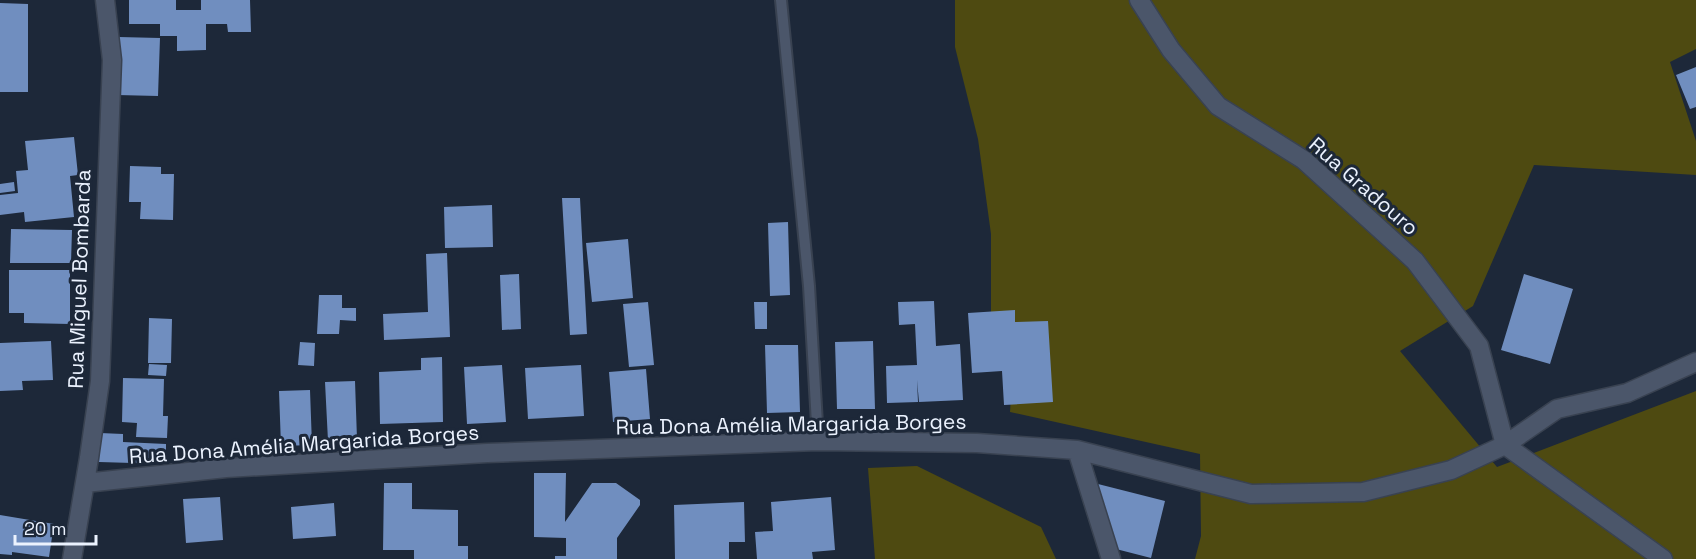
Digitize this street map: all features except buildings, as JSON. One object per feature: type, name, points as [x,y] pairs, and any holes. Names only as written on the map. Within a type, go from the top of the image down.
[{"type":"street","name":"Rua Miguel Bombarda","points":[[72,559],[100,381],[112,60],[105,0]]},
{"type":"street","name":"Rua Gradouro","points":[[1140,1],[1171,50],[1218,106],[1304,160],[1415,261],[1479,346],[1505,445]]},
{"type":"street","name":"Rua Dona Amélia Margarida Borges","points":[[85,483],[238,468],[487,453],[818,441],[977,443],[1077,450],[1251,494],[1363,492],[1451,470],[1505,445],[1557,409],[1627,393],[1696,362]]},
{"type":"street","points":[[1505,445],[1664,559]]},
{"type":"street","points":[[1077,450],[1111,559]]},
{"type":"lane","points":[[781,0],[809,286],[818,441]]},
{"type":"shaded area","points":[[955,0],[1696,0],[1696,49],[1670,62],[1696,141],[1696,175],[1534,165],[1473,306],[1400,351],[1497,467],[1696,391],[1696,559],[1195,559],[1201,536],[1200,454],[1010,412],[1014,349],[991,339],[991,234],[978,139],[955,47]]},
{"type":"shaded area","points":[[917,466],[1041,527],[1056,559],[875,559],[868,468]]}]
